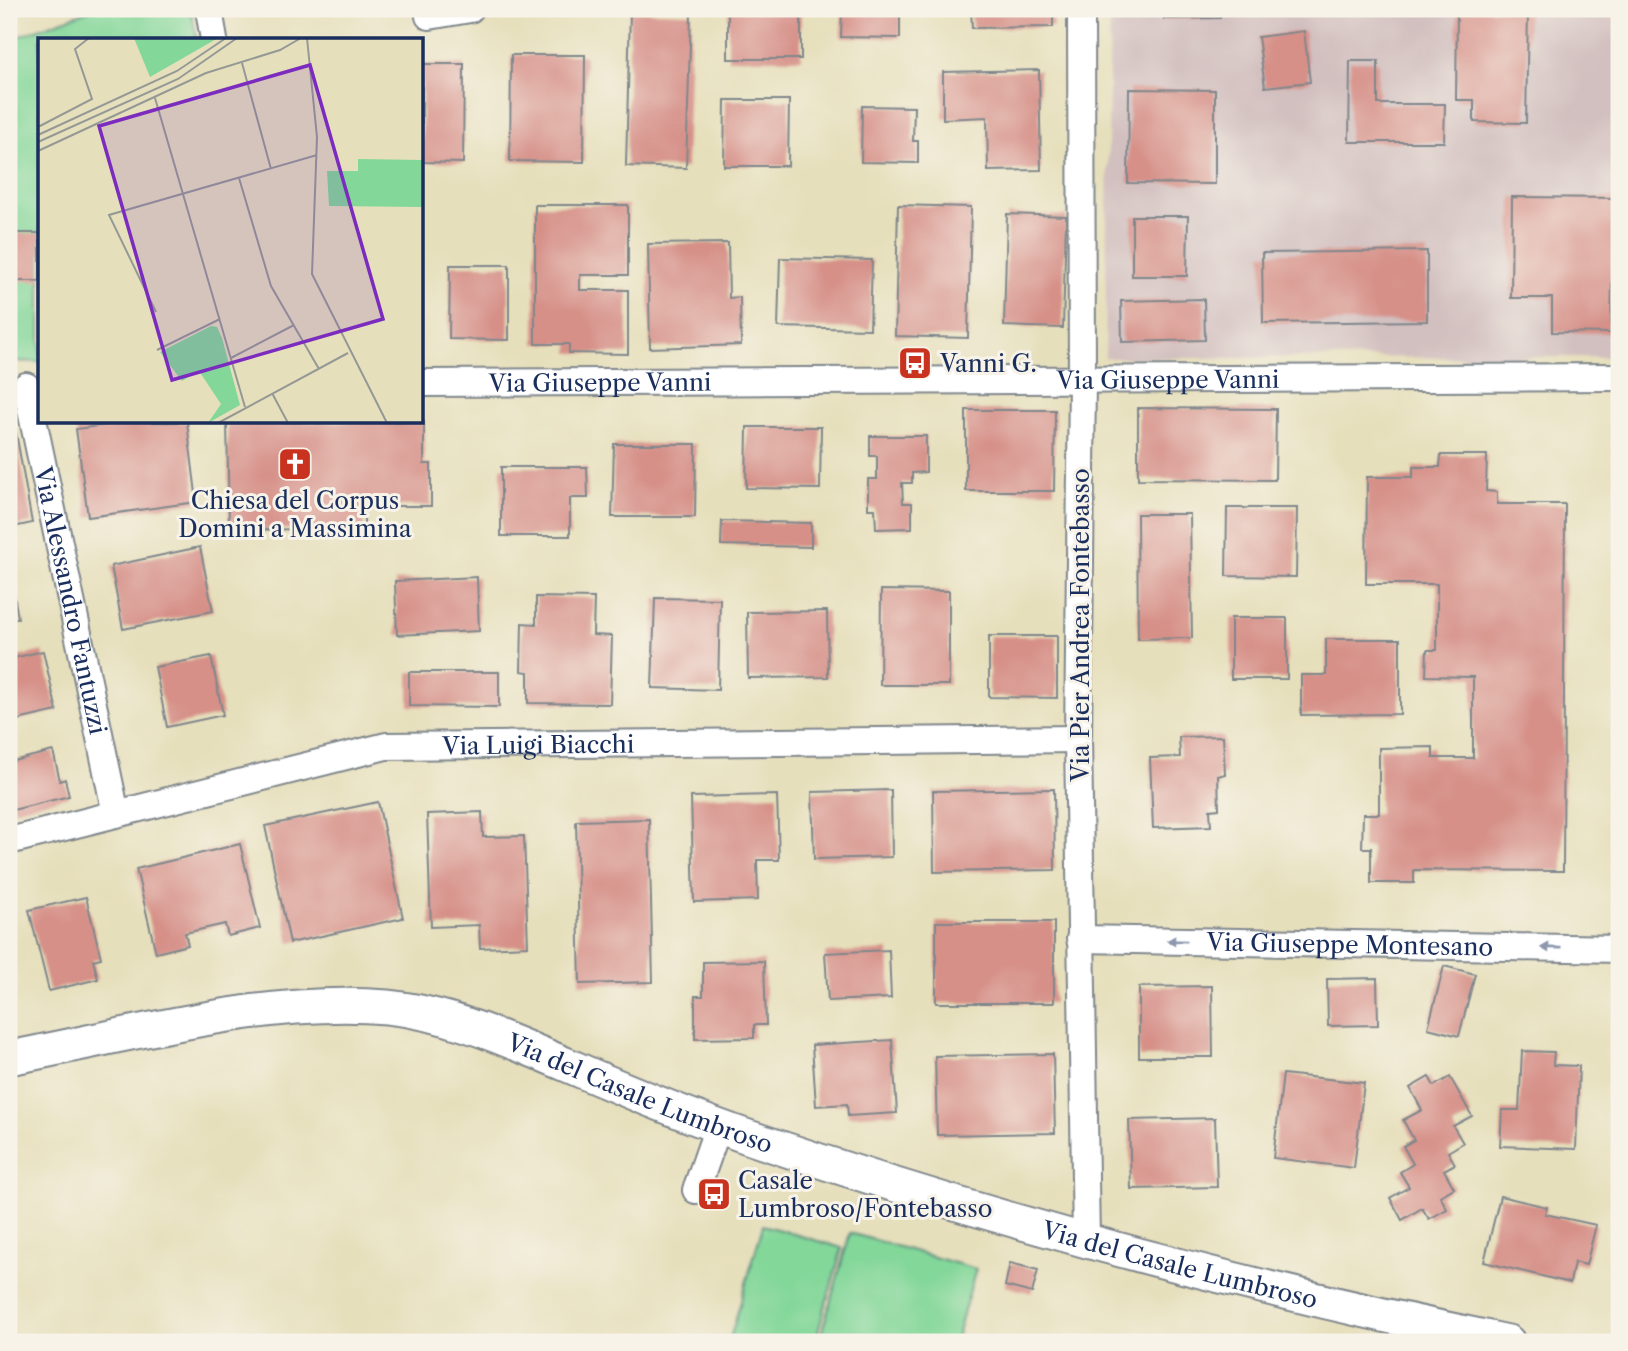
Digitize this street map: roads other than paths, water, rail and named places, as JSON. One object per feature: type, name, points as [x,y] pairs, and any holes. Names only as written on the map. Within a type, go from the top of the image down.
[{"type":"street","points":[[209,9],[214,38]]},
{"type":"street","points":[[429,16],[470,9]]},
{"type":"street","name":"Via Pier Andrea Fontebasso","points":[[1081,9],[1082,380],[1078,738],[1086,1241]]},
{"type":"street","name":"Via Giuseppe Vanni","points":[[424,383],[1619,377]]},
{"type":"street","name":"Via Alessandro Fantuzzi","points":[[25,386],[116,814]]},
{"type":"street","name":"Via Luigi Biacchi","points":[[9,841],[386,746],[1078,738]]},
{"type":"street","name":"Via Giuseppe Montesano","points":[[1080,939],[1619,949]]},
{"type":"street","name":"Via del Casale Lumbroso","points":[[9,1058],[265,1010],[320,1005],[387,1007],[437,1016],[481,1030],[718,1127],[1086,1241],[1261,1289],[1508,1342]]},
{"type":"street","points":[[696,1190],[718,1127]]},
{"type":"place","name":"Vanni G.","points":[[915,363]]},
{"type":"place","name":"Chiesa del Corpus Domini a Massimina","points":[[295,464]]},
{"type":"place","name":"Casale Lumbroso/Fontebasso","points":[[714,1194]]}]
